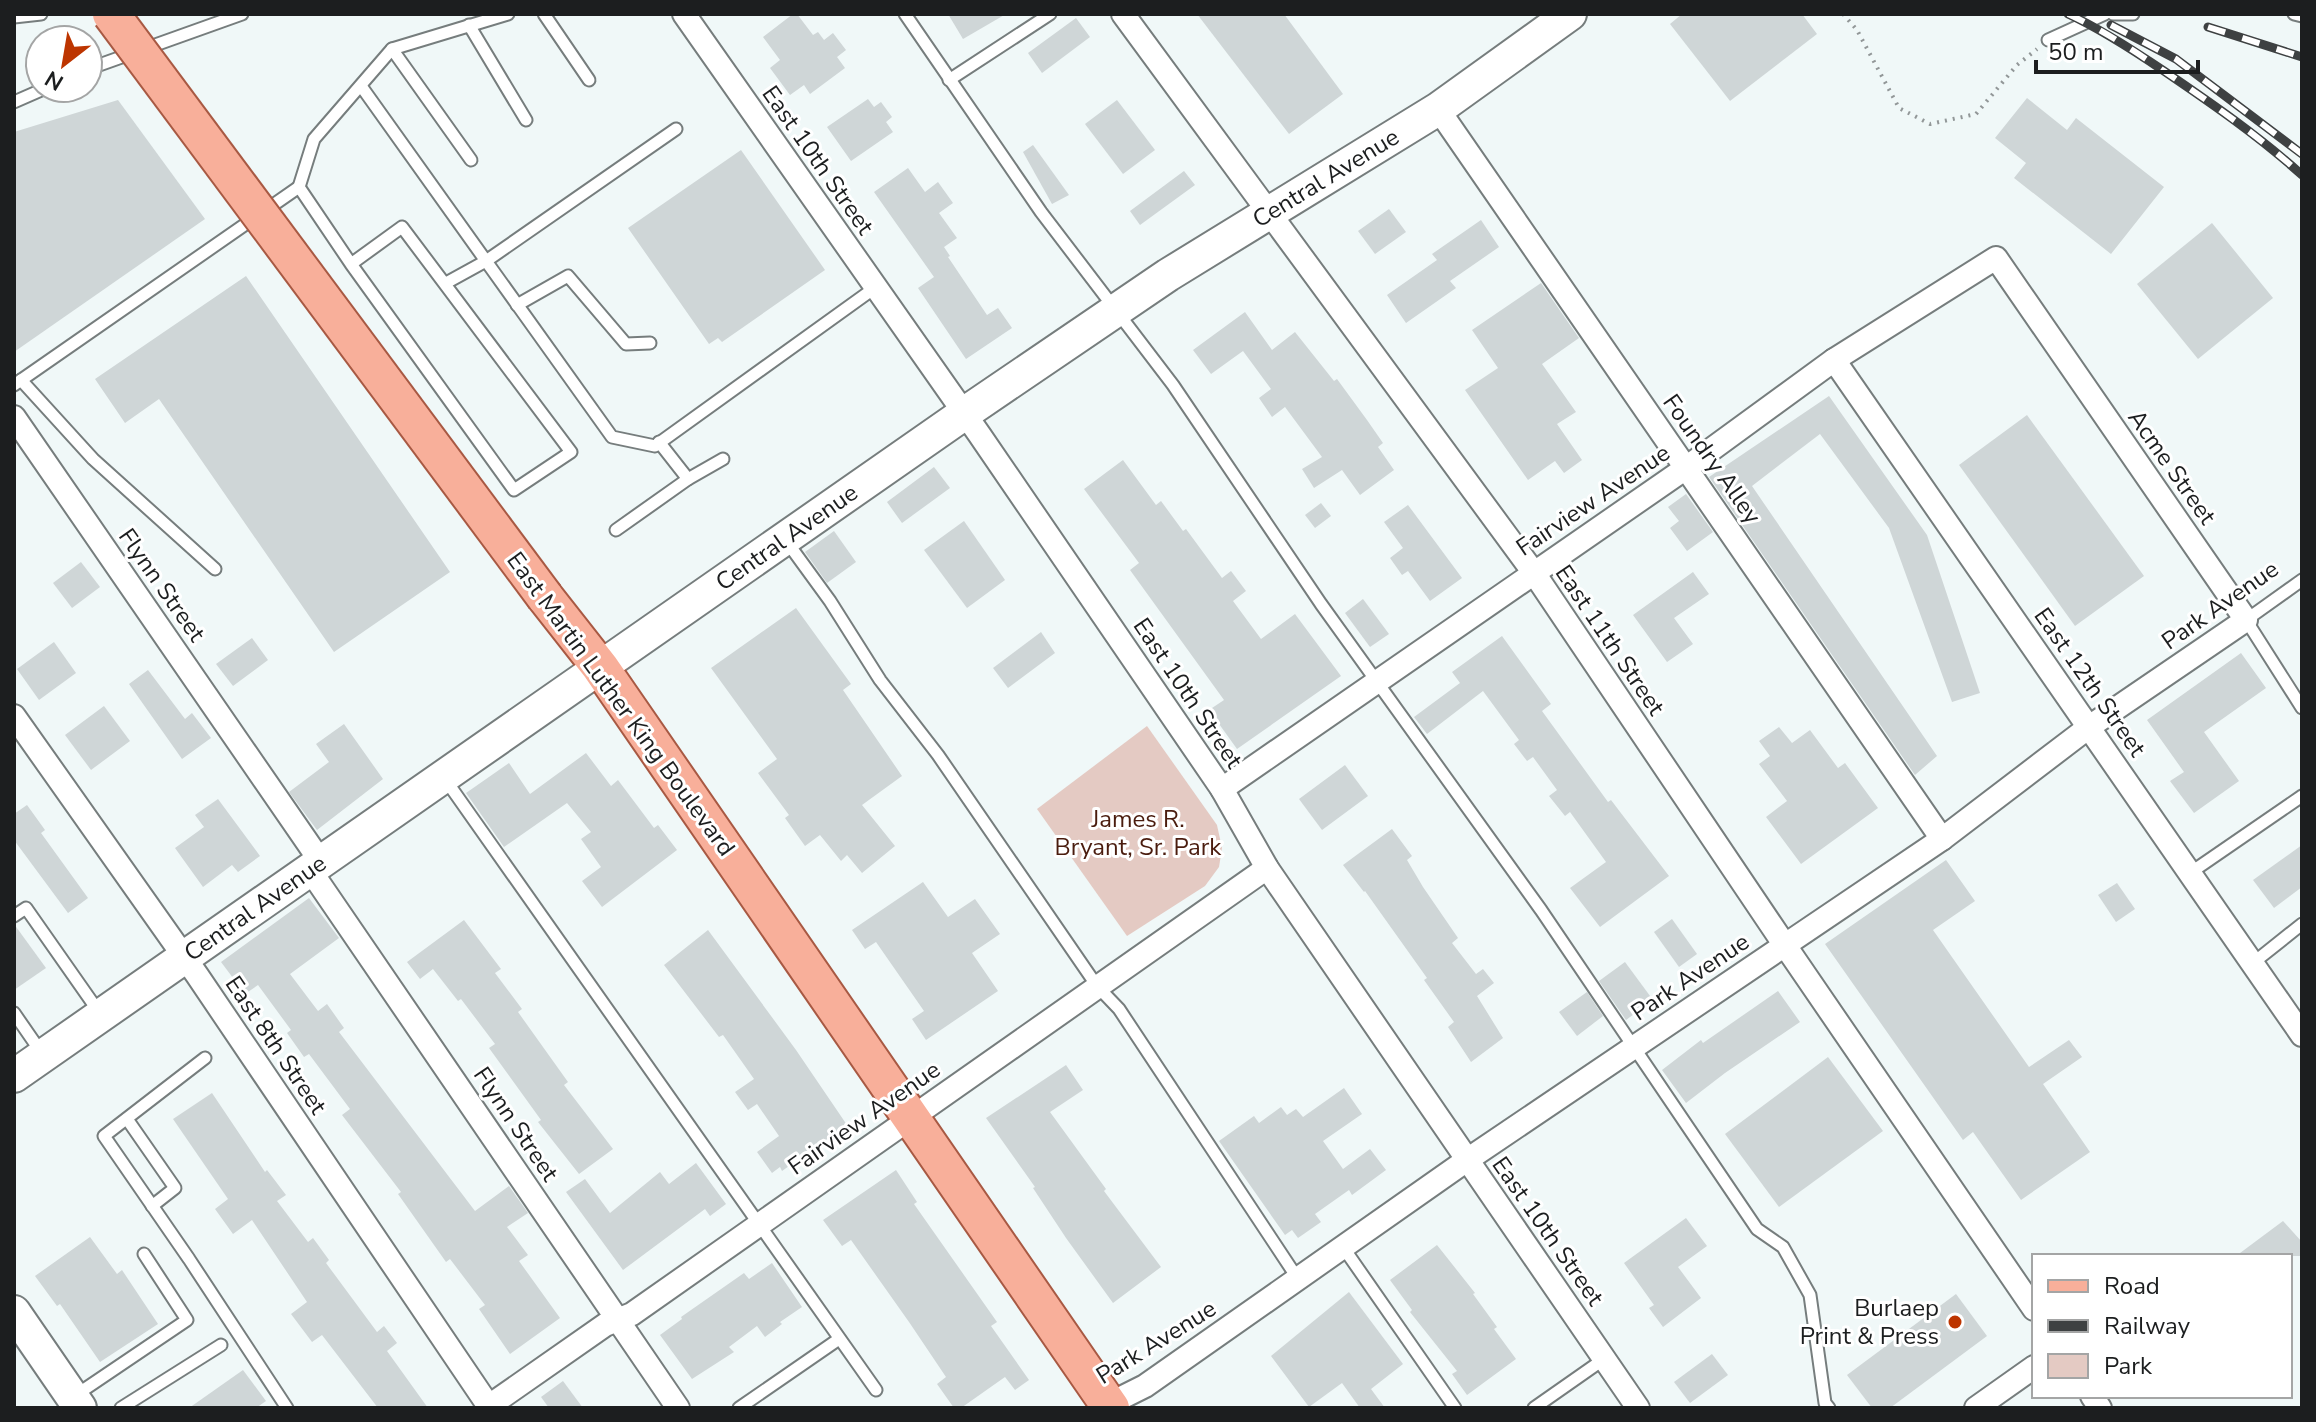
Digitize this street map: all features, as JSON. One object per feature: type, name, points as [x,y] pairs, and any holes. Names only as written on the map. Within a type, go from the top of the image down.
[{"type":"main road","name":"East Martin Luther King Boulevard","points":[[111,14],[600,667],[1107,1406]]},
{"type":"main road","name":"Central Avenue","points":[[14,1076],[965,413],[1168,275],[1438,109],[1570,14]]},
{"type":"main road","points":[[14,1312],[76,1403]]},
{"type":"street","name":"East 10th Street","points":[[684,14],[965,413],[1222,789],[1267,868],[1638,1408]]},
{"type":"street","name":"East 11th Street","points":[[1123,14],[1534,573],[2032,1306]]},
{"type":"street","name":"Foundry Alley","points":[[1438,109],[1942,839]]},
{"type":"street","name":"Fairview Avenue","points":[[1222,789],[1686,468],[1834,360],[1996,258]]},
{"type":"street","name":"Acme Street","points":[[1996,258],[2246,620]]},
{"type":"street","name":"East 12th Street","points":[[1834,360],[2302,1035]]},
{"type":"street","name":"Flynn Street","points":[[14,417],[678,1408]]},
{"type":"street","name":"Park Avenue","points":[[1107,1406],[1145,1386],[1467,1160],[1942,839],[2089,727],[2246,620]]},
{"type":"street","name":"East 8th Street","points":[[14,716],[185,957],[490,1407]]},
{"type":"street","name":"Fairview Avenue","points":[[490,1407],[605,1325],[632,1314],[1267,868]]},
{"type":"street","points":[[1976,1408],[2032,1368]]},
{"type":"lane","points":[[14,17],[41,14]]},
{"type":"lane","points":[[104,63],[242,14]]},
{"type":"lane","points":[[215,569],[93,459],[18,382],[299,187],[314,139],[392,49],[508,14]]},
{"type":"lane","points":[[544,14],[589,80]]},
{"type":"lane","points":[[905,14],[1041,212],[1173,385],[1321,604],[1635,1045],[1757,1229],[1783,1247],[1810,1295],[1825,1403],[1829,1408]]},
{"type":"lane","points":[[949,80],[1050,14]]},
{"type":"lane","points":[[2048,40],[2105,14]]},
{"type":"lane","points":[[2113,14],[2133,14]]},
{"type":"lane","points":[[2294,14],[2302,16]]},
{"type":"lane","points":[[469,25],[526,120]]},
{"type":"lane","points":[[392,49],[471,160]]},
{"type":"lane","points":[[361,86],[612,437],[655,446],[876,287]]},
{"type":"lane","points":[[446,283],[486,261],[676,129]]},
{"type":"lane","points":[[299,187],[351,264],[514,490],[571,452],[402,227],[351,264]]},
{"type":"lane","points":[[517,305],[568,276],[626,344],[650,343]]},
{"type":"lane","points":[[659,442],[688,479]]},
{"type":"lane","points":[[616,530],[688,479],[723,459]]},
{"type":"lane","points":[[785,539],[830,601],[880,680],[938,755],[1097,986],[1119,1009],[1298,1279]]},
{"type":"lane","name":"Park Avenue","points":[[2246,620],[2302,580]]},
{"type":"lane","name":"Acme Street","points":[[2246,620],[2302,708]]},
{"type":"lane","points":[[443,777],[876,1390]]},
{"type":"lane","points":[[2190,873],[2302,796]]},
{"type":"lane","points":[[14,916],[26,908],[101,1015]]},
{"type":"lane","points":[[2253,963],[2302,924]]},
{"type":"lane","points":[[14,1013],[43,1055]]},
{"type":"lane","points":[[205,1058],[104,1136],[287,1408]]},
{"type":"lane","points":[[127,1119],[175,1188],[152,1206]]},
{"type":"lane","points":[[1343,1247],[1455,1408]]},
{"type":"lane","points":[[76,1403],[187,1320],[144,1254]]},
{"type":"lane","points":[[739,1408],[839,1339]]},
{"type":"lane","points":[[121,1408],[221,1345]]},
{"type":"lane","points":[[1534,1408],[1604,1359]]},
{"type":"path","points":[[1843,14],[1857,30],[1899,108],[1930,124],[1976,114],[2017,65],[2048,40]]},
{"type":"green space","name":"James R. Bryant, Sr. Park","points":[[1147,726],[1217,825],[1222,848],[1219,867],[1205,886],[1127,936],[1037,809]]},
{"type":"building","points":[[797,14],[813,35],[818,32],[824,40],[833,33],[846,50],[837,57],[845,68],[810,94],[804,85],[790,95],[770,68],[780,60],[763,37]]},
{"type":"building","points":[[948,14],[1006,14],[963,39]]},
{"type":"building","points":[[1197,14],[1284,14],[1343,94],[1289,134]]},
{"type":"building","points":[[1682,14],[1802,14],[1817,34],[1730,101],[1670,24]]},
{"type":"building","points":[[1076,18],[1090,37],[1042,73],[1028,53]]},
{"type":"building","points":[[2027,98],[2067,130],[2076,118],[2164,187],[2111,254],[2014,178],[2026,163],[1995,138]]},
{"type":"building","points":[[868,99],[874,107],[881,102],[892,117],[886,122],[893,132],[851,161],[827,127]]},
{"type":"building","points":[[118,100],[205,219],[14,352],[14,132]]},
{"type":"building","points":[[1117,100],[1155,150],[1123,174],[1085,124]]},
{"type":"building","points":[[1033,145],[1069,195],[1052,204],[1023,152]]},
{"type":"building","points":[[741,150],[825,270],[722,342],[718,338],[709,344],[628,228]]},
{"type":"building","points":[[908,168],[925,192],[938,182],[953,203],[939,213],[957,238],[944,247],[948,257],[987,315],[998,308],[1012,328],[966,359],[918,288],[934,277],[874,192]]},
{"type":"building","points":[[1184,171],[1195,185],[1140,225],[1130,211]]},
{"type":"building","points":[[1389,209],[1406,232],[1375,254],[1358,231]]},
{"type":"building","points":[[1481,220],[1499,247],[1450,281],[1456,288],[1406,323],[1387,295],[1437,260],[1432,254]]},
{"type":"building","points":[[2212,223],[2273,298],[2198,359],[2137,284]]},
{"type":"building","points":[[246,276],[450,572],[334,652],[159,399],[125,423],[95,379]]},
{"type":"building","points":[[1541,283],[1579,338],[1542,364],[1576,412],[1557,424],[1582,460],[1564,473],[1555,461],[1528,480],[1465,390],[1498,368],[1472,330]]},
{"type":"building","points":[[1245,312],[1272,350],[1295,332],[1334,381],[1337,379],[1367,420],[1383,443],[1378,447],[1394,470],[1360,495],[1342,470],[1314,488],[1302,469],[1322,457],[1285,407],[1272,417],[1259,398],[1271,389],[1243,351],[1211,374],[1193,350]]},
{"type":"building","points":[[1829,396],[1927,535],[1980,693],[1952,702],[1889,528],[1820,434],[1752,486],[1937,756],[1915,775],[1709,477]]},
{"type":"building","points":[[2027,415],[2144,576],[2075,626],[1959,465]]},
{"type":"building","points":[[1123,460],[1156,505],[1161,501],[1183,531],[1186,529],[1222,578],[1231,571],[1246,591],[1233,601],[1261,639],[1295,614],[1341,676],[1237,749],[1209,710],[1224,700],[1130,570],[1139,563],[1084,489]]},
{"type":"building","points":[[934,467],[950,488],[902,523],[887,502]]},
{"type":"building","points":[[1686,494],[1713,532],[1687,551],[1670,528],[1679,521],[1668,507]]},
{"type":"building","points":[[1321,503],[1331,516],[1315,528],[1305,515]]},
{"type":"building","points":[[1408,505],[1462,578],[1430,601],[1408,571],[1402,575],[1390,558],[1403,548],[1384,522]]},
{"type":"building","points":[[964,521],[1005,580],[967,608],[924,550]]},
{"type":"building","points":[[834,531],[856,562],[827,583],[805,552]]},
{"type":"building","points":[[81,562],[100,587],[72,608],[53,583]]},
{"type":"building","points":[[1693,572],[1709,594],[1674,618],[1693,644],[1667,662],[1633,615]]},
{"type":"building","points":[[1363,599],[1389,634],[1370,647],[1345,613]]},
{"type":"building","points":[[796,608],[851,684],[843,690],[902,776],[862,805],[895,846],[862,873],[847,855],[841,861],[820,835],[805,846],[785,818],[789,815],[758,773],[777,759],[711,668]]},
{"type":"building","points":[[1041,632],[1055,653],[1008,688],[993,668]]},
{"type":"building","points":[[1502,636],[1551,704],[1542,711],[1608,802],[1611,800],[1669,876],[1600,927],[1570,888],[1606,862],[1570,812],[1565,816],[1549,796],[1557,790],[1533,757],[1527,761],[1514,744],[1519,740],[1483,691],[1427,734],[1414,717],[1460,683],[1452,672]]},
{"type":"building","points":[[252,638],[268,660],[233,686],[216,664]]},
{"type":"building","points":[[54,642],[76,673],[39,700],[17,669]]},
{"type":"building","points":[[2241,653],[2266,688],[2204,732],[2239,781],[2194,813],[2170,781],[2184,772],[2147,720]]},
{"type":"building","points":[[148,670],[185,719],[192,713],[211,738],[182,759],[129,684]]},
{"type":"building","points":[[104,706],[130,741],[91,770],[65,735]]},
{"type":"building","points":[[344,724],[383,779],[317,830],[289,792],[329,762],[316,744]]},
{"type":"building","points":[[1779,727],[1792,743],[1810,730],[1838,768],[1845,763],[1878,808],[1801,864],[1766,817],[1787,801],[1759,764],[1770,756],[1759,741]]},
{"type":"building","points":[[586,753],[611,786],[618,780],[654,828],[658,825],[677,850],[602,907],[582,881],[601,867],[581,839],[591,832],[567,803],[504,847],[466,793],[509,763],[530,794]]},
{"type":"building","points":[[1345,765],[1368,796],[1322,830],[1299,799]]},
{"type":"building","points":[[218,799],[260,856],[238,872],[232,865],[203,887],[175,848],[204,827],[195,815]]},
{"type":"building","points":[[27,805],[45,830],[41,833],[88,898],[68,913],[14,840],[14,814]]},
{"type":"building","points":[[1392,829],[1412,856],[1407,860],[1423,887],[1458,938],[1452,943],[1476,974],[1483,969],[1494,983],[1477,996],[1503,1038],[1471,1062],[1448,1027],[1454,1022],[1424,980],[1427,978],[1343,865]]},
{"type":"building","points":[[2302,845],[2302,887],[2274,908],[2253,880]]},
{"type":"building","points":[[1946,860],[1975,901],[1933,930],[2029,1067],[2069,1040],[2082,1057],[2043,1084],[2090,1152],[2021,1200],[1973,1132],[1963,1140],[1825,944]]},
{"type":"building","points":[[923,882],[948,917],[975,899],[1000,934],[972,953],[998,991],[926,1040],[912,1019],[924,1011],[876,942],[865,949],[852,930]]},
{"type":"building","points":[[2117,883],[2135,909],[2116,922],[2098,895]]},
{"type":"building","points":[[309,898],[339,938],[290,974],[318,1011],[327,1004],[344,1028],[339,1032],[475,1211],[509,1186],[528,1213],[507,1227],[528,1255],[519,1261],[560,1318],[510,1354],[479,1309],[485,1305],[450,1259],[446,1262],[398,1194],[401,1192],[342,1115],[350,1109],[309,1054],[304,1057],[287,1033],[291,1030],[258,985],[245,994],[221,962]]},
{"type":"building","points":[[1672,919],[1697,954],[1679,967],[1654,932]]},
{"type":"building","points":[[464,920],[501,969],[495,973],[522,1009],[518,1012],[568,1082],[564,1085],[613,1149],[579,1174],[538,1122],[541,1120],[489,1048],[495,1044],[461,999],[458,1001],[433,969],[420,979],[407,962]]},
{"type":"building","points":[[14,924],[46,968],[14,990]]},
{"type":"building","points":[[708,930],[847,1125],[782,1171],[780,1167],[772,1173],[757,1152],[779,1136],[757,1104],[748,1110],[735,1092],[754,1079],[723,1035],[719,1037],[664,965]]},
{"type":"building","points":[[1625,962],[1653,1000],[1626,1020],[1599,981]]},
{"type":"building","points":[[1778,991],[1800,1022],[1686,1103],[1662,1070],[1701,1040],[1703,1043]]},
{"type":"building","points":[[1587,992],[1603,1016],[1577,1036],[1559,1012]]},
{"type":"building","points":[[1828,1057],[1883,1131],[1779,1207],[1725,1134]]},
{"type":"building","points":[[1066,1065],[1083,1090],[1050,1112],[1161,1267],[1113,1303],[986,1118]]},
{"type":"building","points":[[1344,1088],[1362,1114],[1323,1141],[1343,1169],[1370,1149],[1386,1170],[1352,1195],[1349,1190],[1315,1214],[1321,1222],[1298,1238],[1292,1230],[1285,1235],[1219,1141],[1254,1116],[1259,1123],[1281,1107],[1287,1115],[1296,1109],[1303,1117]]},
{"type":"building","points":[[212,1093],[265,1172],[267,1170],[286,1195],[277,1201],[308,1242],[313,1238],[329,1260],[326,1263],[377,1332],[384,1326],[397,1343],[387,1351],[428,1408],[378,1408],[322,1335],[312,1342],[291,1314],[307,1302],[252,1220],[233,1234],[215,1209],[228,1199],[173,1119]]},
{"type":"building","points":[[696,1163],[726,1204],[710,1216],[705,1209],[623,1270],[566,1192],[585,1179],[610,1213],[660,1172],[669,1184]]},
{"type":"building","points":[[896,1170],[917,1202],[914,1204],[997,1322],[991,1326],[1029,1380],[1015,1390],[1005,1377],[961,1408],[954,1408],[937,1384],[946,1377],[909,1322],[851,1240],[842,1246],[823,1220]]},
{"type":"building","points":[[1686,1218],[1707,1246],[1678,1267],[1701,1298],[1663,1327],[1649,1308],[1654,1305],[1624,1263]]},
{"type":"building","points":[[2283,1221],[2302,1242],[2302,1256],[2239,1254]]},
{"type":"building","points":[[90,1237],[117,1274],[122,1270],[158,1324],[100,1362],[60,1304],[57,1306],[35,1276]]},
{"type":"building","points":[[1437,1245],[1475,1293],[1497,1327],[1494,1329],[1516,1359],[1467,1395],[1452,1374],[1457,1371],[1410,1312],[1412,1310],[1390,1280]]},
{"type":"building","points":[[772,1263],[802,1307],[765,1337],[757,1326],[729,1347],[734,1352],[692,1379],[660,1335],[744,1273],[749,1279]]},
{"type":"building","points":[[1349,1292],[1403,1364],[1371,1389],[1385,1408],[1360,1408],[1342,1383],[1309,1407],[1271,1356]]},
{"type":"building","points":[[1956,1294],[1987,1336],[1890,1408],[1872,1408],[1847,1375]]},
{"type":"building","points":[[1712,1354],[1728,1375],[1690,1403],[1674,1382]]},
{"type":"building","points":[[243,1370],[266,1401],[256,1408],[189,1408]]},
{"type":"building","points":[[563,1381],[583,1408],[549,1408],[541,1397]]},
{"type":"railway","points":[[2068,14],[2117,40],[2182,83],[2252,133],[2302,175]]},
{"type":"railway","points":[[2111,25],[2176,59],[2302,154]]},
{"type":"railway","points":[[2208,27],[2302,57]]},
{"type":"place","name":"Burlaep Print & Press","points":[[1955,1322]]}]
